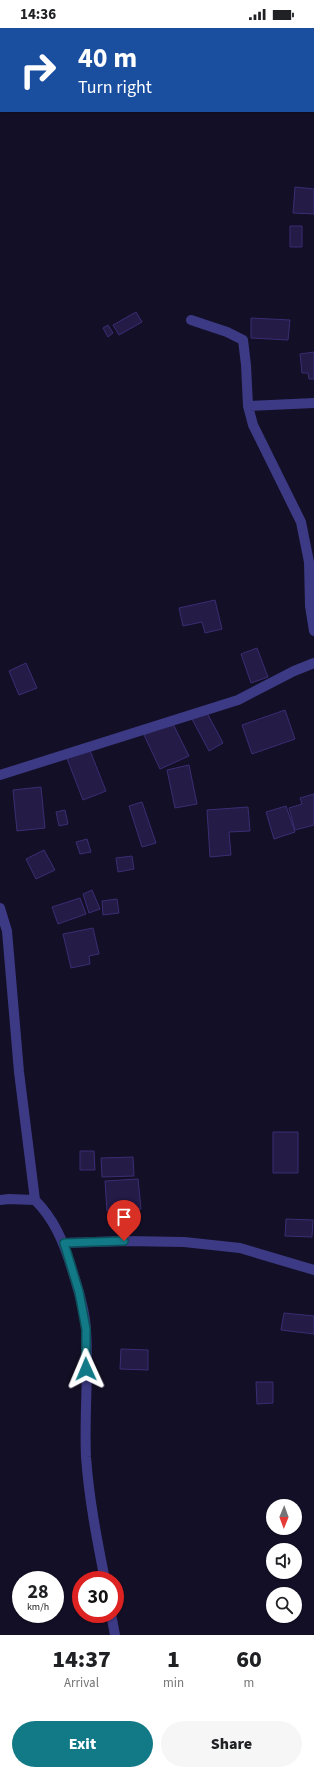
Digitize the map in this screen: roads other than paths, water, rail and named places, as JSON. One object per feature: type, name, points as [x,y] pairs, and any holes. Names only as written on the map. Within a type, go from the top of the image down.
[{"type":"street","points":[[191,320],[227,332],[243,340],[248,406],[253,425],[301,522],[309,562],[314,631]]},
{"type":"street","points":[[248,406],[314,404]]},
{"type":"street","points":[[0,775],[238,700],[294,671],[314,664]]},
{"type":"street","points":[[0,908],[7,932],[19,1072],[35,1200],[47,1212],[64,1243],[79,1292],[86,1329],[86,1458],[95,1531],[102,1571]]},
{"type":"street","points":[[0,1200],[35,1200]]},
{"type":"street","points":[[64,1243],[124,1241],[177,1242],[240,1248],[314,1270]]},
{"type":"street","points":[[113,1623],[115,1635]]}]
